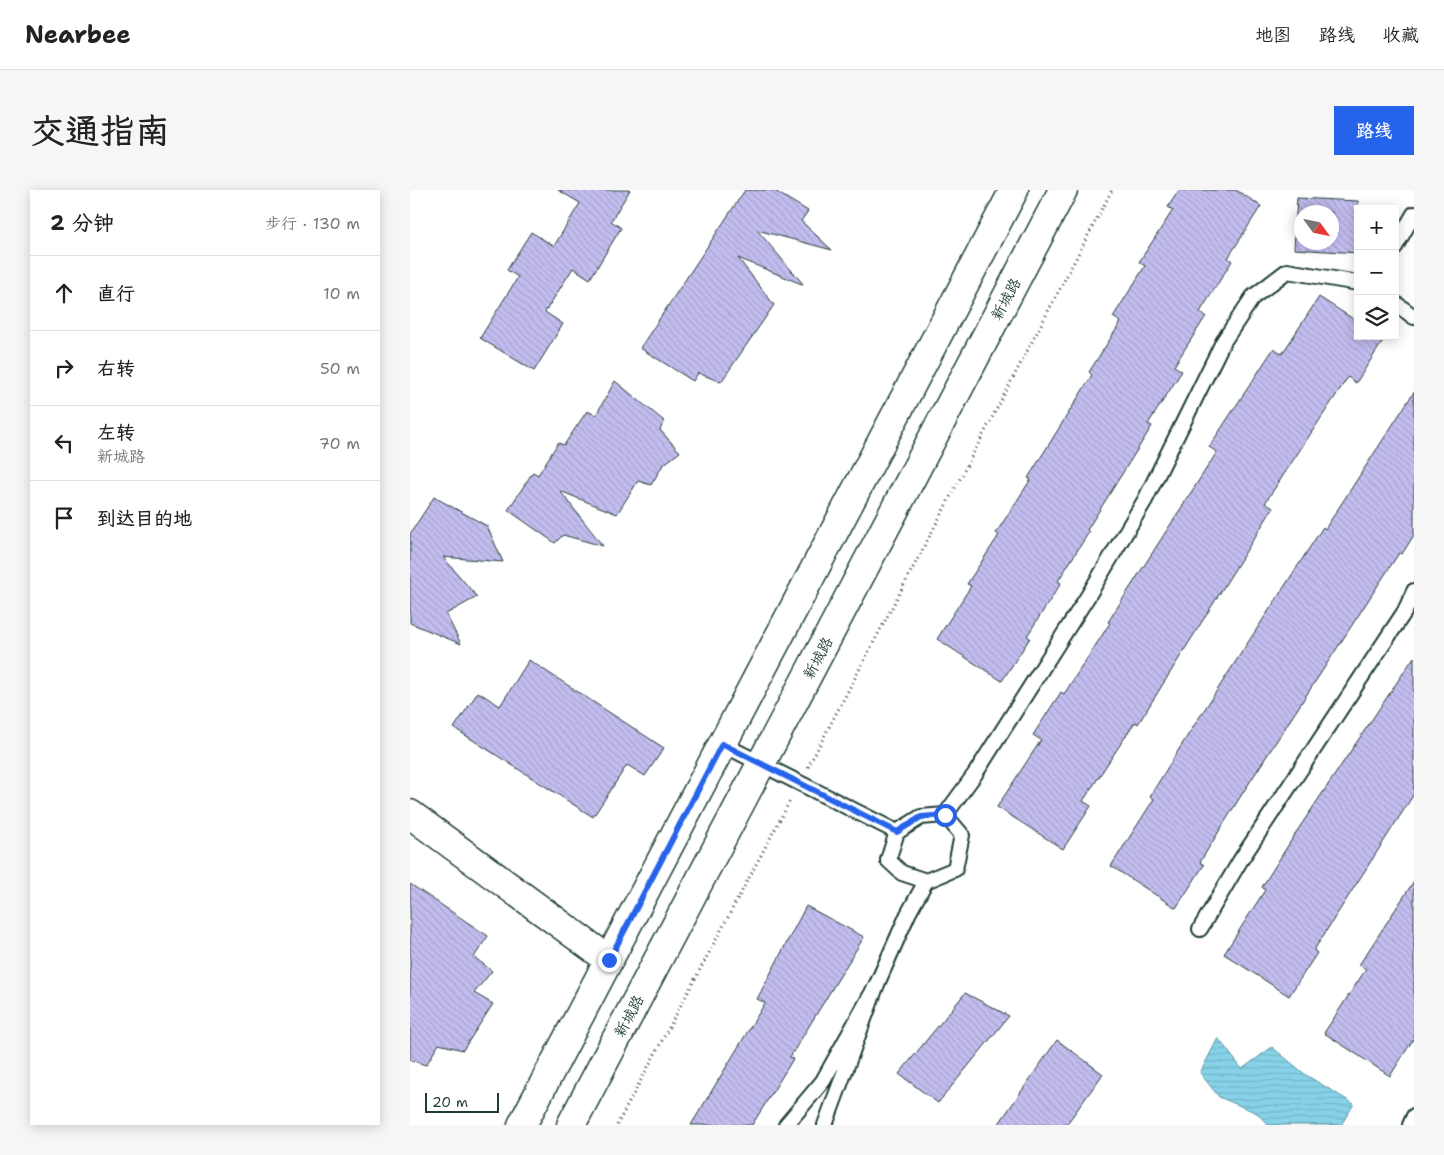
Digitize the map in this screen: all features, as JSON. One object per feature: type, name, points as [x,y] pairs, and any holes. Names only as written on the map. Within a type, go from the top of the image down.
[{"type":"main road","points":[[522,1125],[1014,190]]},
{"type":"main road","name":"新城路","points":[[571,1125],[1063,190]]},
{"type":"main road","points":[[410,814],[609,960]]},
{"type":"lane","points":[[1399,240],[1414,214]]},
{"type":"lane","points":[[926,881],[902,873],[888,860],[897,832],[921,817],[945,815],[980,766],[1088,596],[1146,500],[1223,342],[1252,297],[1287,271],[1354,282]]},
{"type":"lane","points":[[1399,306],[1414,316]]},
{"type":"lane","points":[[1200,929],[1240,862],[1405,611],[1414,591]]},
{"type":"lane","points":[[722,744],[897,832]]},
{"type":"lane","points":[[825,1125],[877,984],[908,914],[926,881],[955,869],[962,835],[945,815]]},
{"type":"lane","points":[[786,1125],[823,1081],[877,984]]},
{"type":"lane","points":[[1410,1125],[1414,1116]]},
{"type":"path","points":[[617,1125],[800,783],[1112,190]]},
{"type":"water","points":[[1218,1038],[1242,1069],[1272,1047],[1306,1075],[1354,1104],[1341,1125],[1268,1125],[1257,1113],[1219,1097],[1200,1073]]},
{"type":"building","points":[[558,190],[630,190],[611,221],[621,228],[590,279],[573,268],[545,312],[563,324],[534,371],[480,338],[518,277],[507,270],[531,232],[554,246],[580,203]]},
{"type":"building","points":[[745,190],[773,190],[808,211],[801,221],[832,250],[757,230],[804,285],[738,258],[774,305],[721,382],[698,373],[693,381],[640,348]]},
{"type":"building","points":[[1179,190],[1236,190],[1261,206],[1228,258],[1232,261],[1200,312],[1206,316],[1174,366],[1182,371],[1148,424],[1152,426],[1087,530],[1089,532],[1058,581],[1061,583],[1027,636],[1030,638],[1002,681],[937,639],[971,586],[967,584],[999,535],[996,533],[1031,479],[1028,478],[1092,375],[1089,372],[1121,322],[1113,317],[1145,266],[1139,262],[1173,210],[1168,207]]},
{"type":"building","points":[[1297,198],[1358,201],[1358,205],[1354,205],[1354,253],[1310,250],[1339,250],[1339,205],[1297,205]]},
{"type":"building","points":[[1319,297],[1354,319],[1354,340],[1383,340],[1356,383],[1348,377],[1265,503],[1273,508],[1138,724],[1135,722],[1083,801],[1091,806],[1063,849],[997,807],[1041,740],[1033,735],[1061,692],[1064,694],[1217,452],[1209,447],[1274,348],[1282,354]]},
{"type":"building","points":[[615,381],[664,421],[660,430],[680,452],[663,465],[651,485],[638,481],[617,514],[560,491],[603,546],[563,535],[555,543],[508,510],[533,472],[538,475],[558,443],[564,445],[587,411],[596,415]]},
{"type":"building","points":[[1414,392],[1414,535],[1402,554],[1399,553],[1242,794],[1200,862],[1204,865],[1176,908],[1111,866],[1154,799],[1150,796],[1186,738],[1323,527],[1325,529]]},
{"type":"building","points":[[434,497],[487,526],[503,562],[443,557],[477,597],[446,614],[461,644],[410,623],[410,534]]},
{"type":"building","points":[[1414,657],[1414,794],[1314,950],[1317,953],[1289,996],[1224,954],[1265,890],[1262,887],[1299,828]]},
{"type":"building","points":[[529,660],[664,748],[645,776],[627,765],[593,817],[454,728],[478,692],[500,706]]},
{"type":"building","points":[[1414,881],[1414,1038],[1390,1076],[1324,1033],[1366,969],[1359,965]]},
{"type":"building","points":[[410,884],[488,936],[474,957],[492,971],[474,993],[493,1004],[463,1050],[439,1044],[426,1065],[410,1060]]},
{"type":"building","points":[[806,906],[864,937],[790,1057],[793,1059],[752,1125],[691,1125],[765,1003],[757,999]]},
{"type":"building","points":[[965,993],[1009,1016],[938,1103],[899,1074]]},
{"type":"building","points":[[1057,1040],[1103,1074],[1066,1125],[998,1125]]},
{"type":"route","points":[[609,960],[722,744],[897,832],[921,817],[945,815]]}]
